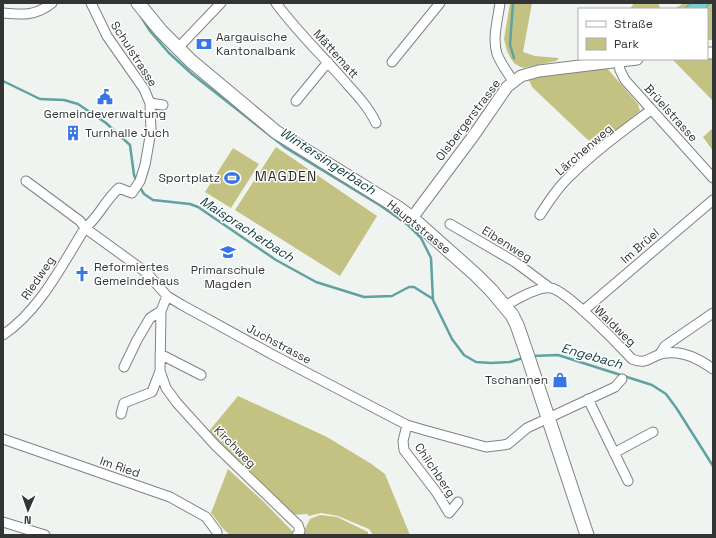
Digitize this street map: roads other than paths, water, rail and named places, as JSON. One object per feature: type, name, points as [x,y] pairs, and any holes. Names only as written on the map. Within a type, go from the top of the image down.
[{"type":"main road","name":"Hauptstrasse","points":[[138,3],[161,31],[220,87],[276,132],[298,147],[381,196],[412,218],[476,275],[505,306],[517,325],[577,508],[588,535]]},
{"type":"street","points":[[3,13],[26,15],[52,3]]},
{"type":"street","name":"Schulstrasse","points":[[85,228],[93,222],[119,188],[132,193],[140,181],[145,165],[151,130],[150,103],[144,89],[107,36],[91,3]]},
{"type":"street","points":[[178,48],[221,3]]},
{"type":"street","name":"Mättematt","points":[[276,3],[298,30],[367,107],[376,123]]},
{"type":"street","points":[[392,62],[440,3]]},
{"type":"street","points":[[500,3],[495,35],[496,48],[499,58],[513,81]]},
{"type":"street","name":"Olsbergerstrasse","points":[[412,218],[474,135],[500,95],[513,81],[529,73],[539,71],[628,60]]},
{"type":"street","name":"Brüelstrasse","points":[[618,61],[620,70],[625,80],[713,178]]},
{"type":"street","points":[[296,101],[328,62]]},
{"type":"street","points":[[150,103],[163,105]]},
{"type":"street","name":"Lärchenweg","points":[[540,215],[555,192],[569,176],[651,110]]},
{"type":"street","name":"Juchstrasse","points":[[26,181],[80,221],[85,228],[147,273],[167,296],[275,356],[407,425],[486,446],[496,447],[508,444],[527,428],[615,387],[622,379]]},
{"type":"street","name":"Im Brüel","points":[[583,311],[713,200]]},
{"type":"street","name":"Eibenweg","points":[[450,224],[515,262],[550,288]]},
{"type":"street","name":"Riedweg","points":[[3,335],[25,317],[41,297],[85,228]]},
{"type":"street","points":[[505,306],[525,294],[550,288]]},
{"type":"street","name":"Waldweg","points":[[550,288],[560,292],[583,311],[632,359],[643,362],[660,354],[674,353],[689,355],[713,369]]},
{"type":"street","name":"Kirchweg","points":[[167,296],[161,311],[160,354],[160,371],[166,388],[177,403],[215,445],[298,525],[300,531],[297,535]]},
{"type":"street","name":"Kirchweg","points":[[124,367],[150,318],[161,311]]},
{"type":"street","points":[[660,354],[666,346],[713,312]]},
{"type":"street","points":[[160,354],[201,375]]},
{"type":"street","name":"Kirchweg","points":[[121,414],[124,403],[152,392],[160,371]]},
{"type":"street","points":[[588,399],[628,481]]},
{"type":"street","name":"Chilchberg","points":[[407,425],[403,441],[404,450],[437,493],[449,513],[458,502]]},
{"type":"street","points":[[614,453],[653,432]]},
{"type":"street","name":"Im Ried","points":[[3,439],[170,497],[206,517],[217,532],[217,535]]},
{"type":"street","points":[[3,522],[45,535]]},
{"type":"water","points":[[692,3],[708,3],[709,5],[706,7],[707,8],[686,7]]},
{"type":"waterway","points":[[513,3],[510,45],[514,58]]},
{"type":"waterway","name":"Wintersingerbach","points":[[140,15],[150,31],[169,53],[192,74],[286,148],[381,206],[408,225],[421,238],[431,258],[433,300],[452,339],[464,355],[476,362],[491,363],[510,362],[523,358]]},
{"type":"waterway","name":"Maispracherbach","points":[[3,81],[40,99],[64,100],[78,104],[106,123],[130,145],[134,175],[137,182]]},
{"type":"waterway","name":"Maispracherbach","points":[[139,186],[144,194],[153,200],[190,204],[198,207],[276,260],[316,282],[364,297],[392,296],[409,287],[414,287],[433,299]]},
{"type":"waterway","name":"Engebach","points":[[532,356],[558,355],[652,385],[666,394],[713,466]]},
{"type":"place","name":"Aargauische Kantonalbank","points":[[204,44]]},
{"type":"place","name":"Gemeindeverwaltung","points":[[105,97]]},
{"type":"place","name":"Turnhalle Juch","points":[[73,133]]},
{"type":"place","name":"Sportplatz","points":[[232,178]]},
{"type":"place","name":"Primarschule Magden","points":[[228,252]]},
{"type":"place","name":"Reformiertes Gemeindehaus","points":[[82,274]]},
{"type":"place","name":"Tschannen","points":[[560,380]]},
{"type":"district","name":"MAGDEN","points":[[286,176]]}]
